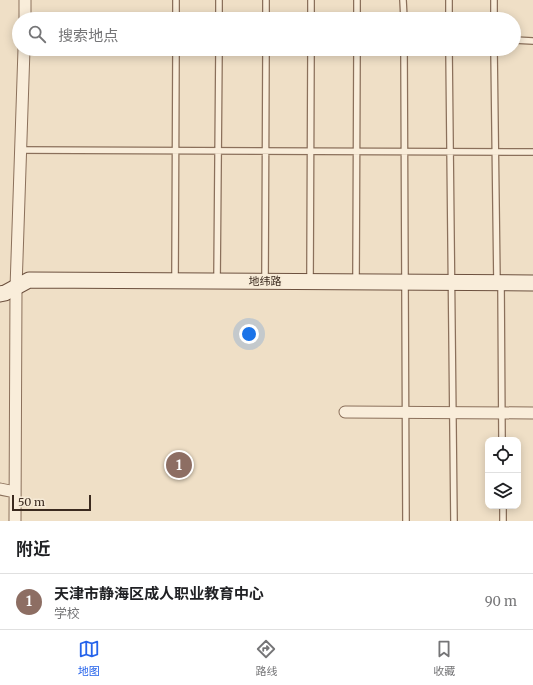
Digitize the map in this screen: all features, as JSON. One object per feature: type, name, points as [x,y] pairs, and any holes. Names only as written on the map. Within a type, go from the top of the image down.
[{"type":"main road","name":"地纬路","points":[[0,294],[16,288],[29,280],[533,283]]},
{"type":"street","points":[[25,0],[25,12]]},
{"type":"street","points":[[15,521],[16,288],[24,56]]},
{"type":"street","points":[[345,412],[533,413]]},
{"type":"street","points":[[0,490],[15,492]]},
{"type":"lane","points":[[176,0],[176,12]]},
{"type":"lane","points":[[219,0],[219,12]]},
{"type":"lane","points":[[266,0],[266,12]]},
{"type":"lane","points":[[311,0],[311,12]]},
{"type":"lane","points":[[357,0],[357,12]]},
{"type":"lane","points":[[403,0],[404,12]]},
{"type":"lane","points":[[449,0],[449,12]]},
{"type":"lane","points":[[494,0],[494,12]]},
{"type":"lane","points":[[521,40],[533,41]]},
{"type":"lane","points":[[175,281],[176,56]]},
{"type":"lane","points":[[217,281],[219,56]]},
{"type":"lane","points":[[265,281],[266,56]]},
{"type":"lane","points":[[310,282],[311,56]]},
{"type":"lane","points":[[356,282],[357,56]]},
{"type":"lane","points":[[404,56],[406,521]]},
{"type":"lane","points":[[449,56],[454,521]]},
{"type":"lane","points":[[494,56],[502,437]]},
{"type":"lane","points":[[20,150],[533,152]]},
{"type":"lane","points":[[503,509],[503,521]]},
{"type":"place","name":"天津市静海区成人职业教育中心","points":[[179,465]]}]
